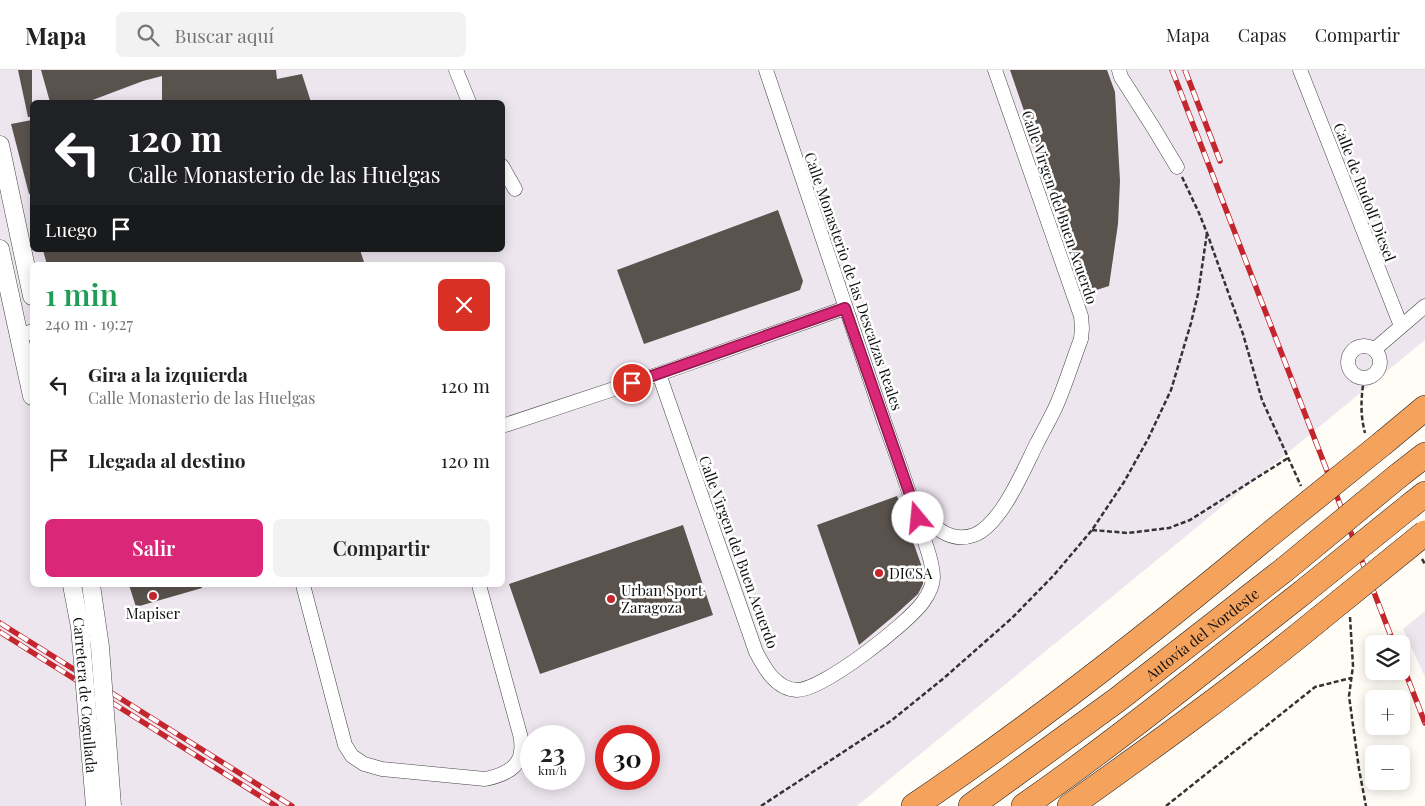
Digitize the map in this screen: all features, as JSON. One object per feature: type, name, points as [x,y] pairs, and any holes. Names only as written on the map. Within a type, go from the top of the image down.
[{"type":"highway","points":[[914,806],[966,771],[1071,694],[1168,618],[1425,408]]},
{"type":"highway","name":"Autovía del Nordeste","points":[[971,806],[1117,700],[1284,570],[1410,467],[1425,444]]},
{"type":"highway","name":"Autovía del Nordeste","points":[[1024,806],[1170,696],[1418,499]]},
{"type":"highway","points":[[1070,806],[1170,734],[1286,646],[1425,533]]},
{"type":"street","points":[[456,70],[468,100]]},
{"type":"street","name":"Calle Monasterio de las Descalzas Reales","points":[[766,70],[845,308],[913,502]]},
{"type":"street","name":"Calle Virgen del Buen Acuerdo","points":[[913,502],[934,527],[944,533],[964,537],[982,532],[1010,497],[1052,413],[1081,339],[1081,316],[995,70]]},
{"type":"street","name":"Calle de Rudolf Diesel","points":[[1300,70],[1401,326]]},
{"type":"street","points":[[1120,74],[1177,167]]},
{"type":"street","points":[[0,145],[30,287]]},
{"type":"street","points":[[505,171],[515,189]]},
{"type":"street","points":[[0,249],[26,336],[30,376]]},
{"type":"street","points":[[1375,349],[1425,306]]},
{"type":"street","points":[[505,425],[659,374],[845,308]]},
{"type":"street","name":"Calle Virgen del Buen Acuerdo","points":[[659,374],[756,652],[774,680],[785,687],[796,690],[807,688],[858,660],[914,613],[924,602],[931,589],[933,578],[932,566],[913,502]]},
{"type":"street","name":"Carretera de Cogullada","points":[[72,587],[80,627],[95,806]]},
{"type":"street","name":"Carretera de Cogullada","points":[[91,587],[100,647],[112,806]]},
{"type":"street","points":[[304,587],[345,744],[352,756],[364,764],[382,769],[485,779],[499,776],[510,770],[522,752],[521,738],[480,587]]},
{"type":"path","points":[[1177,167],[1207,233],[1243,334],[1262,400],[1302,491]]},
{"type":"path","points":[[761,806],[892,720],[944,678],[1012,618],[1054,575],[1092,530],[1124,482],[1171,390],[1198,294],[1207,233]]},
{"type":"path","points":[[1092,530],[1128,533],[1169,528],[1190,520],[1288,458]]},
{"type":"path","points":[[1350,613],[1353,666],[1348,696],[1366,806]]},
{"type":"path","points":[[1166,806],[1315,687],[1351,678]]},
{"type":"shaded area","points":[[0,70],[1425,70],[1425,340],[857,806],[0,806]]},
{"type":"shaded area","points":[[1425,611],[1425,677],[1410,644],[1410,635],[1406,635],[1403,629]]},
{"type":"building","points":[[18,70],[32,70],[32,100],[30,100],[30,117],[28,117]]},
{"type":"building","points":[[41,70],[276,70],[277,79],[302,74],[310,100],[162,100],[162,76],[93,100],[49,100]]},
{"type":"building","points":[[1010,70],[1107,70],[1115,92],[1120,181],[1118,224],[1109,286],[1087,293]]},
{"type":"building","points":[[30,120],[30,194],[29,194],[11,124]]},
{"type":"building","points":[[778,210],[803,281],[800,290],[644,344],[617,270]]},
{"type":"building","points":[[44,252],[361,252],[364,262],[46,262]]},
{"type":"building","name":"DICSA","points":[[897,496],[923,570],[923,584],[918,594],[859,645],[817,525]]},
{"type":"building","name":"Urban Sport Zaragoza","points":[[683,525],[713,615],[540,674],[509,584]]},
{"type":"building","name":"Mapiser","points":[[130,587],[202,587],[202,588],[136,607]]},
{"type":"railway","points":[[1172,70],[1391,635]]},
{"type":"railway","points":[[1185,70],[1220,161]]},
{"type":"railway","points":[[0,623],[292,806]]},
{"type":"railway","points":[[0,632],[276,806]]},
{"type":"railway","points":[[1408,680],[1425,723]]},
{"type":"place","name":"DICSA","points":[[879,573]]},
{"type":"place","name":"Mapiser","points":[[153,596]]},
{"type":"place","name":"Urban Sport Zaragoza","points":[[611,599]]},
{"type":"route","points":[[632,383],[845,308],[918,518]]}]
